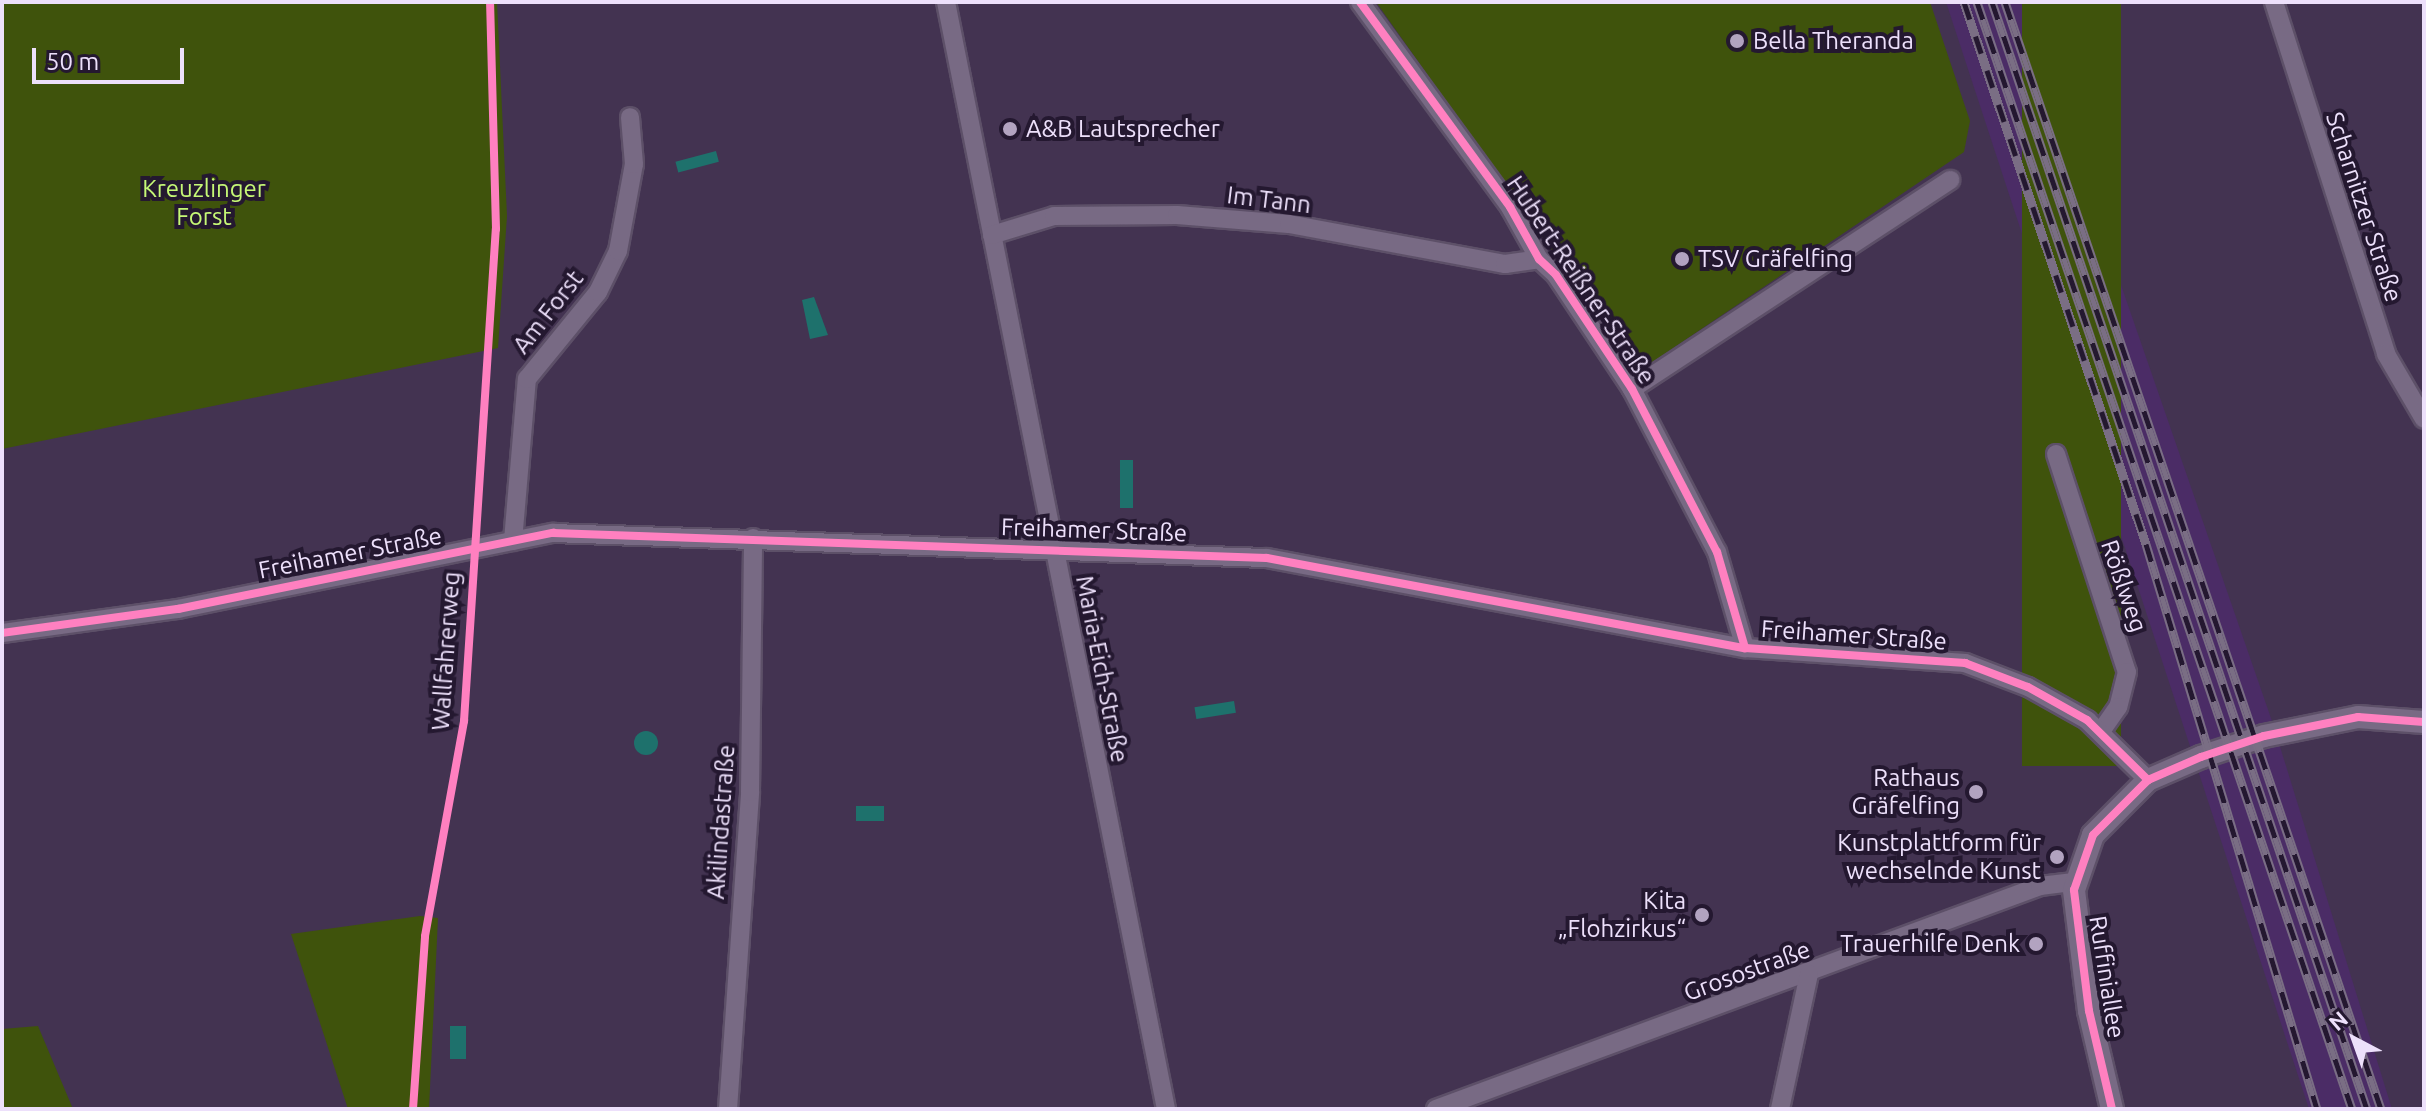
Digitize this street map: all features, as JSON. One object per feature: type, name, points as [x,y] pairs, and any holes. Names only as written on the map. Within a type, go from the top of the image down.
[{"type":"street","name":"Maria-Eich-Straße","points":[[946,2],[1166,1109]]},
{"type":"street","name":"Hubert-Reißner-Straße","points":[[1360,2],[1510,207],[1539,259],[1556,275],[1632,389],[1717,552],[1745,648]]},
{"type":"street","name":"Scharnitzer Straße","points":[[2274,2],[2386,354],[2424,419]]},
{"type":"street","name":"Am Forst","points":[[513,541],[527,379],[598,292],[618,251],[634,164],[630,117]]},
{"type":"street","name":"Hubert-Reißner-Straße","points":[[1632,389],[1950,180]]},
{"type":"street","name":"Im Tann","points":[[992,235],[1054,216],[1177,215],[1289,224],[1505,264],[1539,259]]},
{"type":"street","name":"Rößlweg","points":[[2056,454],[2127,672],[2118,707],[2101,731]]},
{"type":"street","name":"Freihamer Straße","points":[[2,633],[178,609],[553,533],[1054,548],[1267,558],[1745,648],[1965,663],[2052,699],[2101,731],[2148,780]]},
{"type":"street","name":"Akilindastraße","points":[[728,1109],[750,792],[753,538]]},
{"type":"street","points":[[2148,780],[2277,733],[2358,717],[2424,722]]},
{"type":"street","name":"Ruffiniallee","points":[[2112,1109],[2089,1011],[2074,882],[2093,835],[2148,780]]},
{"type":"street","name":"Grosostraße","points":[[1436,1109],[1809,974],[2040,886],[2074,882]]},
{"type":"street","points":[[1780,1109],[1809,974]]},
{"type":"shaded area","points":[[1946,2],[2023,2],[2273,724],[2392,1109],[2309,1109]]},
{"type":"shaded area","points":[[716,151],[719,162],[678,172],[675,162]]},
{"type":"shaded area","points":[[814,297],[828,335],[810,339],[802,300]]},
{"type":"shaded area","points":[[1120,460],[1133,460],[1133,508],[1120,508]]},
{"type":"shaded area","points":[[1234,701],[1236,713],[1196,719],[1194,707]]},
{"type":"shaded area","points":[[646,731],[654,735],[658,743],[654,751],[646,755],[638,751],[634,743],[638,735]]},
{"type":"shaded area","points":[[856,806],[884,806],[884,821],[856,821]]},
{"type":"shaded area","points":[[450,1026],[466,1026],[466,1059],[450,1059]]},
{"type":"green space","name":"Kreuzlinger Forst","points":[[2,2],[497,2],[507,216],[498,348],[2,449]]},
{"type":"green space","name":"TSV Gräfelfing","points":[[1376,2],[1930,2],[1970,121],[1964,152],[1645,367],[1634,366]]},
{"type":"green space","points":[[2022,2],[2121,2],[2121,766],[2022,766]]},
{"type":"green space","points":[[420,916],[438,918],[429,1109],[348,1109],[291,934]]},
{"type":"green space","points":[[38,1026],[73,1109],[2,1109],[2,1029]]},
{"type":"railway","points":[[1964,2],[2146,544],[2317,1109]]},
{"type":"railway","points":[[1977,2],[2352,1109]]},
{"type":"railway","points":[[1992,2],[2367,1109]]},
{"type":"railway","points":[[2005,2],[2381,1109]]},
{"type":"cycle path","name":"Wallfahrerweg","points":[[413,1109],[425,936],[464,721],[496,229],[490,2]]},
{"type":"cycle path","points":[[1360,2],[1510,207],[1539,259],[1556,275],[1632,389],[1717,552],[1745,648]]},
{"type":"cycle path","name":"Wallfahrerweg","points":[[2,633],[178,609],[553,533],[1267,558],[1745,648],[1965,663],[2028,687],[2087,720],[2148,780]]},
{"type":"cycle path","points":[[2112,1109],[2089,1011],[2074,890],[2093,835],[2148,780],[2201,757],[2264,736],[2358,717],[2424,722]]},
{"type":"place","name":"Bella Theranda","points":[[1737,41]]},
{"type":"place","name":"A&B Lautsprecher","points":[[1010,129]]},
{"type":"place","name":"TSV Gräfelfing","points":[[1682,259]]},
{"type":"place","name":"Rathaus Gräfelfing","points":[[1976,792]]},
{"type":"place","name":"Kunstplattform für wechselnde Kunst","points":[[2057,857]]},
{"type":"place","name":"Kita „Flohzirkus“","points":[[1702,915]]},
{"type":"place","name":"Trauerhilfe Denk","points":[[2036,944]]}]
